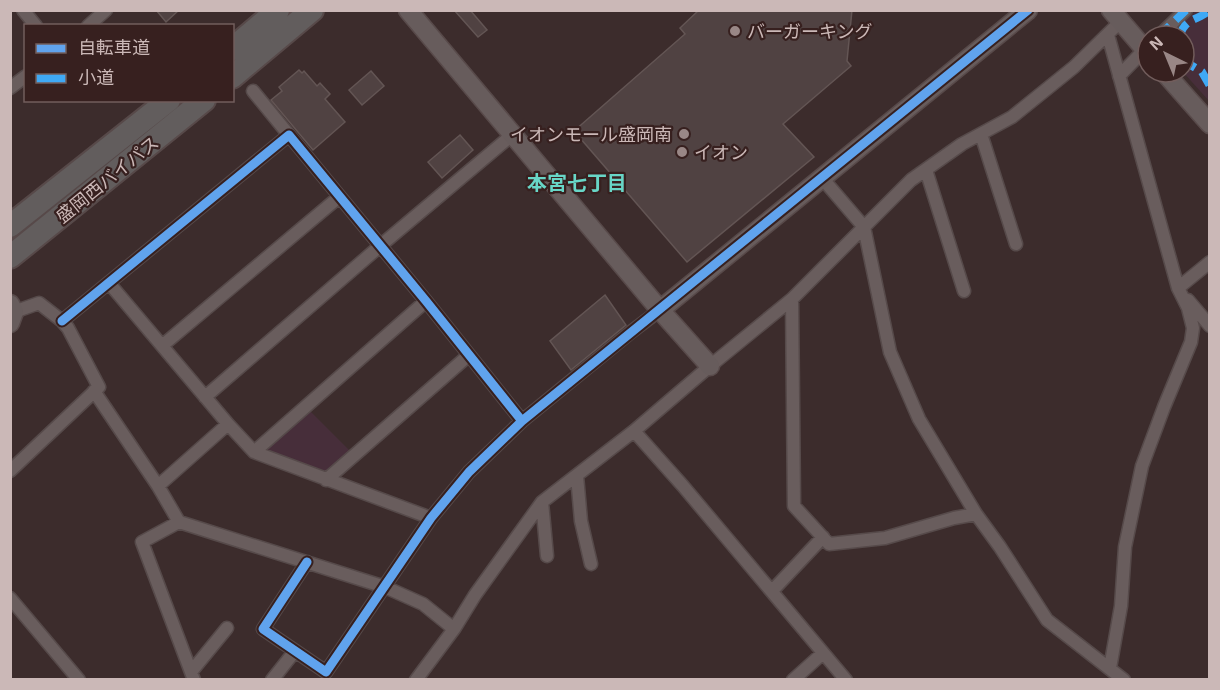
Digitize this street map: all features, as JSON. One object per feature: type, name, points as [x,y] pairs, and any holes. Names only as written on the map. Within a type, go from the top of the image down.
[{"type":"highway","points":[[234,47],[278,10]]},
{"type":"highway","points":[[234,74],[312,10]]},
{"type":"highway","name":"盛岡西バイパス","points":[[10,226],[166,102]]},
{"type":"highway","name":"盛岡西バイパス","points":[[10,257],[202,102]]},
{"type":"street","points":[[23,10],[34,24]]},
{"type":"street","points":[[89,24],[106,10]]},
{"type":"street","points":[[408,10],[660,310],[710,366]]},
{"type":"street","points":[[307,562],[263,629],[326,672],[431,518],[469,472],[522,421],[1028,10]]},
{"type":"street","points":[[1171,24],[1186,10]]},
{"type":"street","points":[[1113,22],[1136,41]]},
{"type":"street","points":[[1110,668],[1121,606],[1125,547],[1142,466],[1191,342],[1193,328],[1188,308],[1178,288],[1119,76],[1113,22]]},
{"type":"street","points":[[416,680],[454,628],[474,595],[543,502],[634,431],[792,299],[911,180],[962,144],[1012,117],[1074,67],[1113,22]]},
{"type":"street","points":[[1119,76],[1136,60]]},
{"type":"street","points":[[10,88],[24,78]]},
{"type":"street","points":[[1174,84],[1209,124]]},
{"type":"street","points":[[253,91],[522,421]]},
{"type":"street","points":[[981,134],[1016,244]]},
{"type":"street","points":[[62,321],[289,135]]},
{"type":"street","points":[[205,397],[512,135]]},
{"type":"street","points":[[926,170],[964,291]]},
{"type":"street","points":[[822,178],[864,227],[890,352],[919,419],[976,514],[1047,620],[1124,680]]},
{"type":"street","points":[[163,345],[339,196]]},
{"type":"street","points":[[1178,288],[1209,262]]},
{"type":"street","points":[[110,283],[254,452],[431,518]]},
{"type":"street","points":[[1178,288],[1209,326]]},
{"type":"street","points":[[792,299],[794,507],[829,544],[885,538],[976,514]]},
{"type":"street","points":[[254,452],[426,301]]},
{"type":"street","points":[[10,471],[99,387],[68,328],[62,321],[39,303],[12,313]]},
{"type":"street","points":[[326,480],[469,355]]},
{"type":"street","points":[[94,391],[158,486],[179,522],[385,587],[423,604],[454,628]]},
{"type":"street","points":[[158,486],[228,424]]},
{"type":"street","points":[[634,431],[846,680]]},
{"type":"street","points":[[577,476],[581,521],[591,564]]},
{"type":"street","points":[[543,502],[547,556]]},
{"type":"street","points":[[179,522],[142,542],[192,676]]},
{"type":"street","points":[[772,591],[823,537]]},
{"type":"street","points":[[10,598],[79,680]]},
{"type":"street","points":[[192,676],[227,628]]},
{"type":"street","points":[[272,680],[295,651]]},
{"type":"street","points":[[793,680],[823,653]]},
{"type":"shaded area","points":[[1195,11],[1209,11],[1209,101],[1194,84],[1196,84],[1196,24],[1180,24]]},
{"type":"shaded area","points":[[310,411],[350,451],[328,471],[268,453],[267,449]]},
{"type":"building","points":[[156,10],[179,10],[166,22]]},
{"type":"building","points":[[454,10],[470,10],[487,30],[478,37]]},
{"type":"building","name":"イオンモール盛岡南","points":[[699,10],[852,10],[847,61],[851,66],[783,124],[814,157],[687,262],[574,131],[685,34],[680,28]]},
{"type":"building","points":[[299,70],[302,73],[304,71],[317,86],[320,83],[330,94],[325,99],[345,122],[313,150],[271,100],[282,91],[279,87]]},
{"type":"building","points":[[371,71],[384,86],[362,105],[349,90]]},
{"type":"building","points":[[460,135],[473,150],[442,178],[428,162]]},
{"type":"building","points":[[605,295],[626,325],[571,370],[550,341]]},
{"type":"marked path","points":[[1171,24],[1186,10]]},
{"type":"marked path","points":[[1187,24],[1209,10]]},
{"type":"marked path","points":[[1196,68],[1202,72],[1210,86]]},
{"type":"cycle path","points":[[307,562],[263,629],[326,672],[431,518],[469,472],[522,421],[1028,10]]},
{"type":"cycle path","points":[[62,321],[289,135],[522,421]]},
{"type":"place","name":"バーガーキング","points":[[735,31]]},
{"type":"place","name":"イオンモール盛岡南","points":[[684,134]]},
{"type":"place","name":"イオン","points":[[682,152]]},
{"type":"district","name":"本宮七丁目","points":[[577,182]]}]
